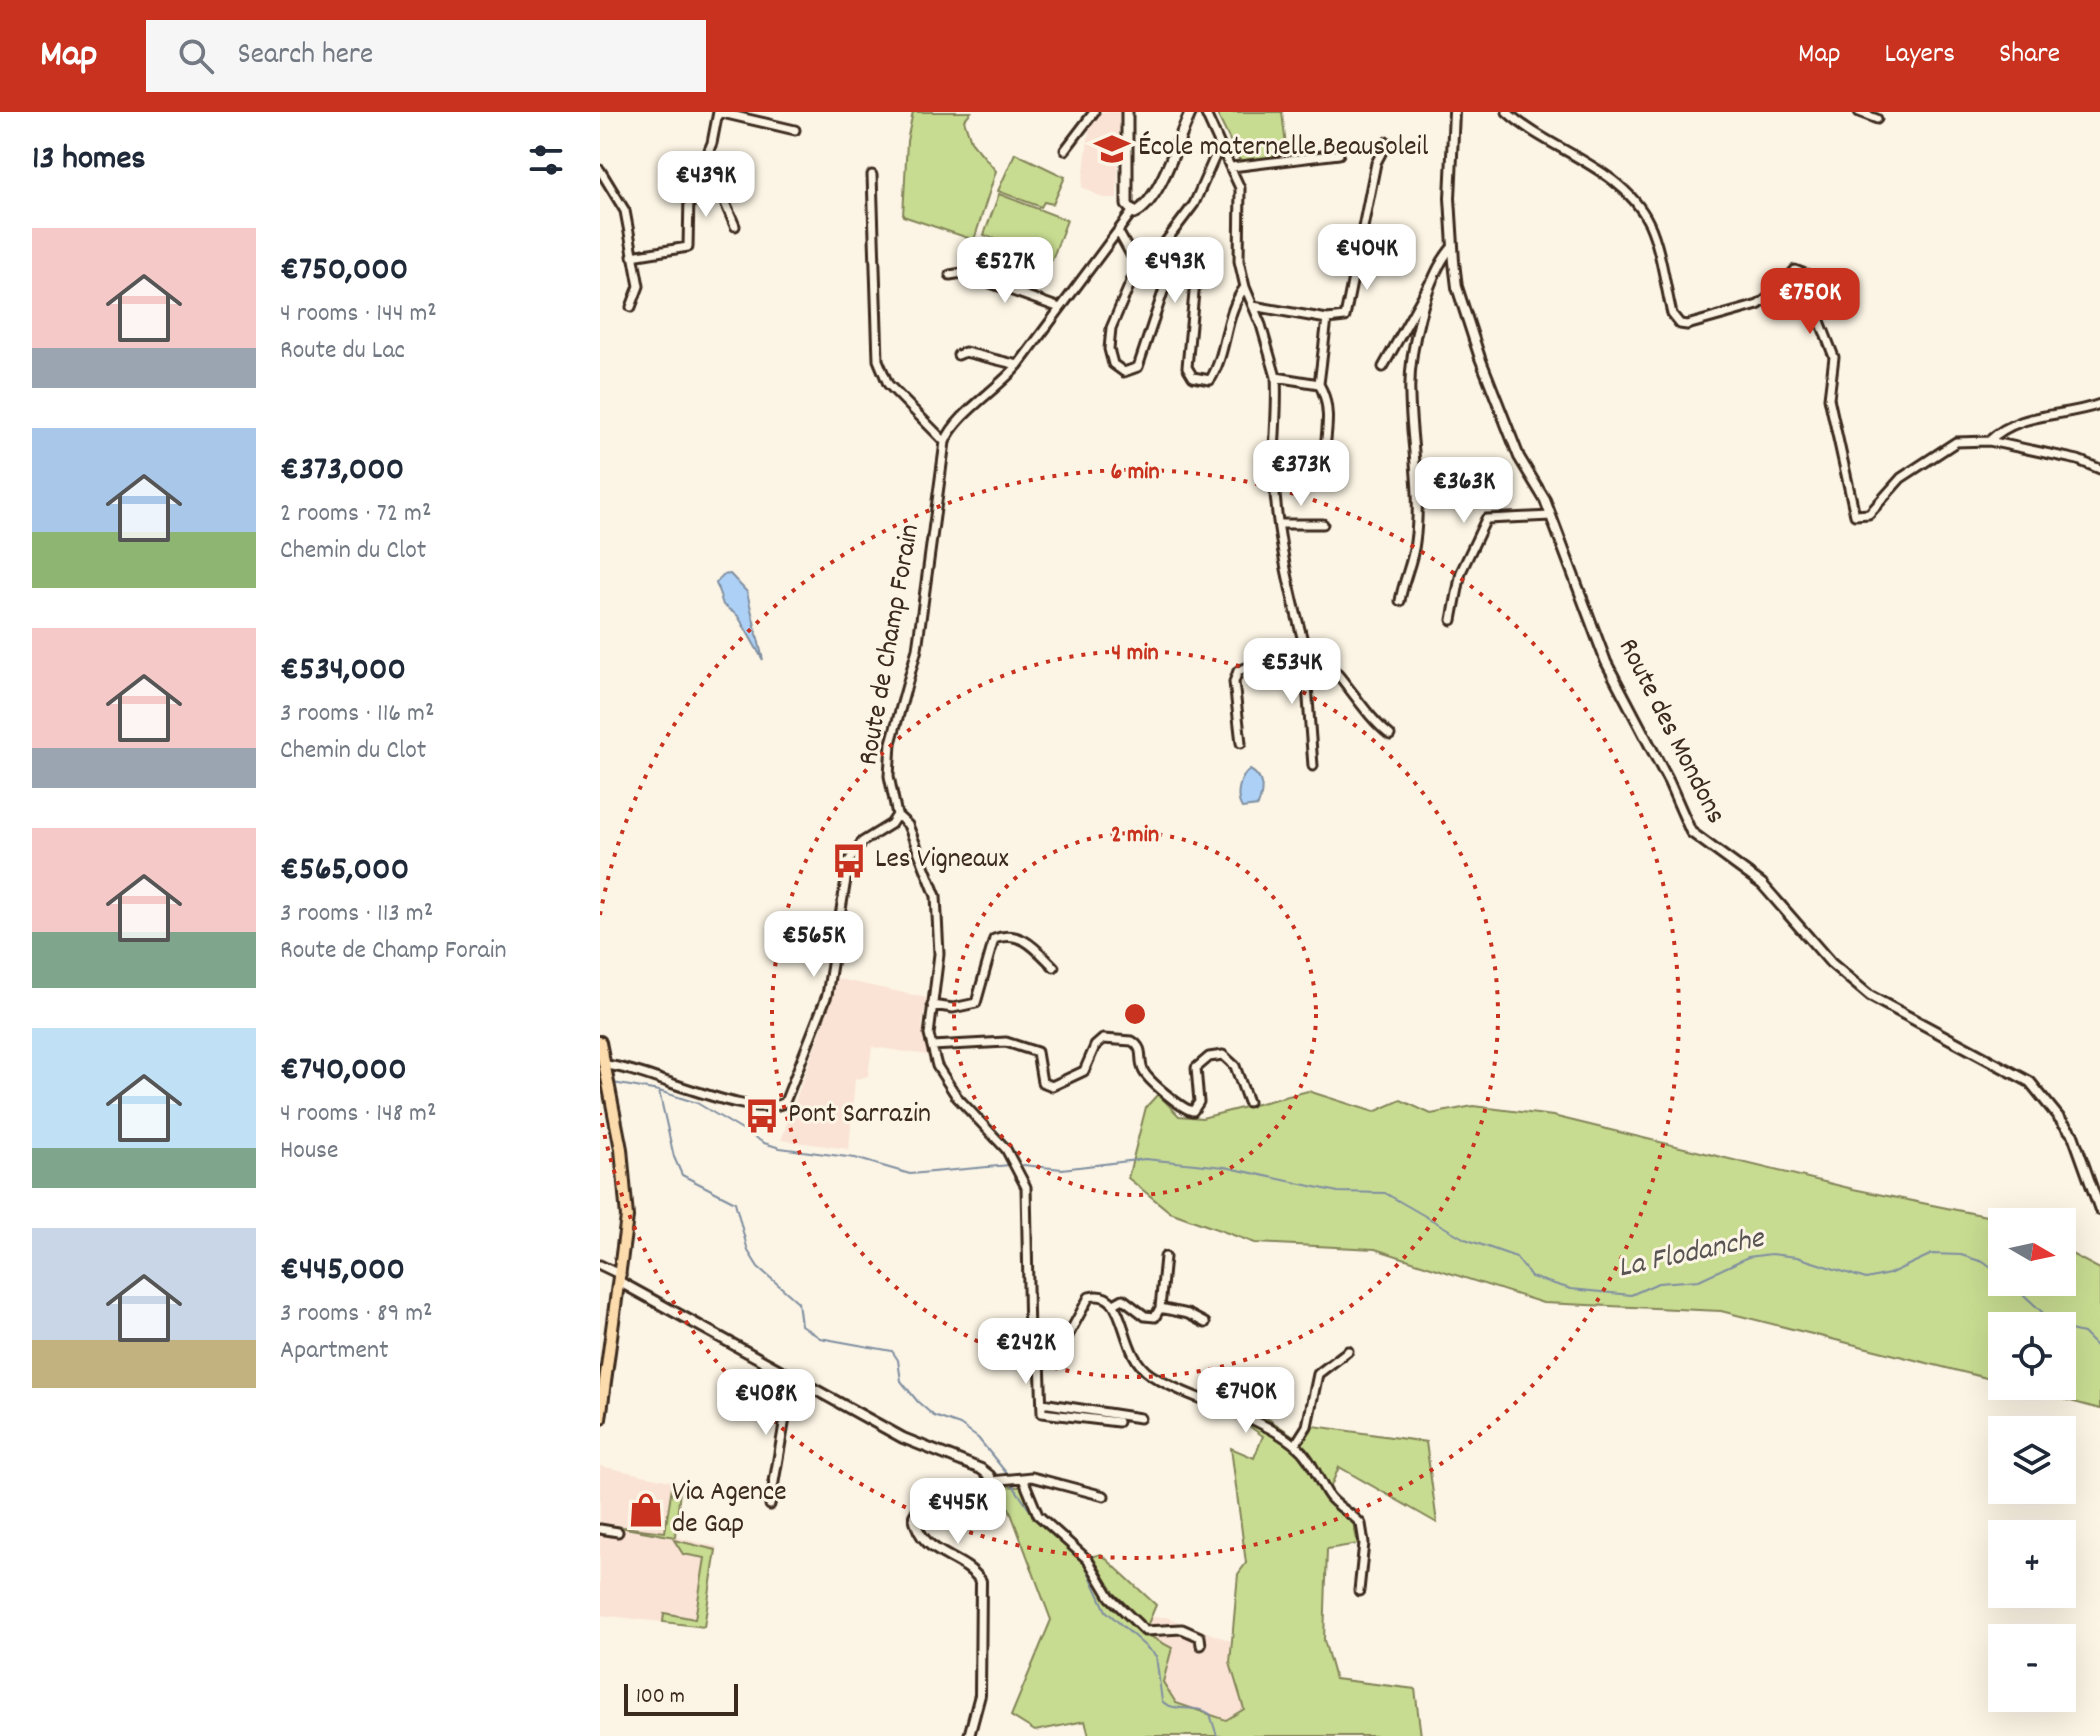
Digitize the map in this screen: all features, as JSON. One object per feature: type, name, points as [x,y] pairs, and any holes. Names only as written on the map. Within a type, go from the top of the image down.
[{"type":"main road","points":[[1127,112],[1127,199],[1132,212],[1144,207],[1156,188],[1191,112]]},
{"type":"main road","points":[[600,1042],[626,1200],[620,1281],[600,1419]]},
{"type":"main road","points":[[600,1378],[620,1281]]},
{"type":"street","points":[[632,256],[688,247],[691,231],[689,196],[706,159],[718,112],[795,130]]},
{"type":"street","points":[[1065,150],[1094,112]]},
{"type":"street","points":[[1205,112],[1240,188],[1239,261],[1276,377],[1278,411],[1274,477],[1290,590],[1304,645],[1313,766]]},
{"type":"street","name":"Route des Mondons","points":[[1454,112],[1450,198],[1457,287],[1480,358],[1519,457],[1551,516],[1606,662],[1669,782],[1691,832],[1762,884],[1831,963],[1870,996],[2030,1082],[2073,1135],[2100,1210]]},
{"type":"street","points":[[1507,112],[1548,143],[1610,178],[1638,207],[1649,222],[1672,314],[1680,324],[1747,310],[1775,293],[1795,270],[1808,275],[1815,308],[1834,357],[1829,398],[1855,515],[1869,514],[1901,478],[1945,446],[1967,440],[1989,441],[2078,460],[2100,469]]},
{"type":"street","points":[[1859,112],[1877,119]]},
{"type":"street","points":[[1253,306],[1327,319],[1345,317],[1376,163],[1387,142]]},
{"type":"street","points":[[1119,233],[1135,262],[1151,261],[1194,204],[1220,145]]},
{"type":"street","points":[[1232,167],[1339,154]]},
{"type":"street","points":[[706,159],[735,226]]},
{"type":"street","points":[[600,170],[625,211],[639,286],[631,307]]},
{"type":"street","points":[[872,175],[878,360],[888,384],[945,442],[956,423],[999,387],[1018,365],[1132,212]]},
{"type":"street","points":[[1400,601],[1415,541],[1417,481],[1411,373],[1426,300],[1443,256],[1453,246]]},
{"type":"street","points":[[1139,263],[1110,337],[1111,358],[1124,372],[1138,367],[1167,279],[1174,270],[1180,269],[1191,272],[1195,282],[1187,367],[1193,377],[1210,380],[1217,370],[1234,304],[1245,287]]},
{"type":"street","points":[[950,275],[962,273],[1060,308]]},
{"type":"street","points":[[1383,367],[1422,291],[1434,278]]},
{"type":"street","points":[[1323,466],[1328,410],[1319,384],[1327,319]]},
{"type":"street","points":[[958,355],[965,352],[1018,365]]},
{"type":"street","points":[[1276,377],[1319,384]]},
{"type":"street","points":[[1989,441],[2002,428],[2030,418],[2100,404]]},
{"type":"street","name":"Route de Champ Forain","points":[[932,1046],[932,1005],[939,954],[936,896],[908,825],[897,815],[889,776],[891,743],[917,649],[945,442]]},
{"type":"street","points":[[1452,620],[1461,572],[1486,519],[1551,516]]},
{"type":"street","points":[[1280,524],[1323,524]]},
{"type":"street","points":[[1304,645],[1324,658],[1376,724],[1390,735]]},
{"type":"street","points":[[1241,743],[1234,682],[1238,671],[1304,645]]},
{"type":"street","points":[[604,1065],[733,1101],[774,1107],[785,1102],[827,995],[849,861],[862,842],[891,824],[897,815]]},
{"type":"street","points":[[932,1005],[953,1008],[976,1003],[994,939],[1004,936],[1025,939],[1054,967]]},
{"type":"street","points":[[1118,1422],[1042,1413],[1040,1359],[1033,1350],[1029,1336],[1026,1187],[1006,1149],[945,1079],[932,1046],[1006,1042],[1037,1052],[1042,1082],[1052,1086],[1084,1071],[1095,1046],[1103,1039],[1132,1041],[1141,1051],[1146,1075],[1180,1108],[1193,1111],[1199,1102],[1196,1068],[1209,1057],[1223,1055],[1235,1066],[1248,1102]]},
{"type":"street","points":[[1114,1304],[1123,1299],[1149,1317],[1155,1317],[1160,1308],[1165,1257]]},
{"type":"street","points":[[600,1265],[620,1281],[792,1378],[921,1448],[981,1469],[991,1481]]},
{"type":"street","points":[[1040,1359],[1057,1356],[1089,1297],[1103,1296],[1114,1304],[1131,1357],[1148,1373],[1225,1406],[1295,1445],[1308,1458],[1331,1499],[1361,1524],[1364,1543],[1359,1591]]},
{"type":"street","points":[[1160,1308],[1188,1314],[1205,1323]]},
{"type":"street","points":[[1295,1445],[1307,1426],[1318,1374],[1348,1351]]},
{"type":"street","points":[[770,1505],[792,1378]]},
{"type":"street","points":[[1042,1403],[1140,1418]]},
{"type":"street","points":[[991,1481],[1024,1481],[1032,1477],[1104,1496]]},
{"type":"street","points":[[969,1736],[980,1695],[981,1581],[971,1570],[931,1548],[917,1530],[914,1516],[921,1504],[983,1494],[988,1491],[991,1481]]},
{"type":"street","points":[[1024,1481],[1038,1515],[1088,1560],[1110,1597],[1135,1622],[1145,1631],[1182,1629],[1200,1637],[1201,1645]]},
{"type":"street","points":[[600,1529],[618,1532]]},
{"type":"shaded area","points":[[1099,112],[1120,112],[1117,198],[1103,198],[1082,187],[1090,123]]},
{"type":"shaded area","points":[[835,978],[927,998],[922,1026],[928,1055],[872,1047],[868,1076],[855,1080],[849,1149],[781,1140],[829,1008]]},
{"type":"shaded area","points":[[600,1466],[676,1482],[668,1535],[717,1547],[704,1627],[600,1615]]},
{"type":"shaded area","points":[[1151,1617],[1166,1617],[1231,1641],[1230,1663],[1244,1710],[1226,1720],[1176,1703],[1163,1682],[1143,1634]]},
{"type":"green space","points":[[913,112],[971,112],[964,120],[971,141],[996,171],[974,240],[903,216],[907,141]]},
{"type":"green space","points":[[1216,112],[1282,112],[1287,155],[1241,163]]},
{"type":"green space","points":[[1015,153],[1065,177],[1053,204],[1044,202],[1041,207],[998,191]]},
{"type":"green space","points":[[999,194],[1067,220],[1052,260],[984,235]]},
{"type":"green space","points":[[1308,1091],[1374,1112],[1401,1100],[1431,1114],[1473,1106],[1553,1116],[1853,1189],[1988,1216],[1988,1296],[2076,1296],[2076,1256],[2100,1269],[2100,1409],[2067,1400],[2076,1400],[2076,1312],[1988,1312],[1988,1378],[1721,1311],[1543,1303],[1375,1249],[1255,1243],[1170,1212],[1128,1178],[1146,1107],[1158,1094],[1179,1116],[1202,1118]]},
{"type":"green space","points":[[1247,1405],[1303,1442],[1314,1426],[1426,1442],[1437,1523],[1339,1467],[1325,1500],[1353,1522],[1358,1544],[1327,1549],[1324,1640],[1335,1679],[1415,1689],[1421,1736],[1089,1736],[1085,1721],[1035,1731],[1011,1716],[1051,1620],[1009,1508],[983,1503],[999,1486],[1021,1487],[1057,1532],[1090,1557],[1101,1554],[1156,1605],[1144,1633],[1172,1648],[1163,1682],[1176,1703],[1226,1720],[1244,1709],[1230,1663],[1238,1574],[1246,1563],[1231,1448],[1254,1458],[1263,1436],[1242,1421]]},
{"type":"green space","points":[[672,1486],[680,1491],[675,1537],[614,1526],[665,1532]]},
{"type":"green space","points":[[674,1540],[716,1550],[704,1627],[663,1622],[664,1613],[695,1619],[705,1558],[683,1554]]},
{"type":"water","points":[[730,574],[747,592],[763,660],[738,616],[723,605],[716,583],[723,575]]},
{"type":"water","points":[[1250,770],[1260,781],[1261,796],[1258,806],[1242,808],[1239,788]]},
{"type":"waterway","name":"La Flodanche","points":[[613,1083],[659,1091],[697,1103],[764,1143],[780,1148],[855,1158],[910,1174],[1010,1165]]},
{"type":"waterway","points":[[659,1091],[674,1157],[682,1175],[735,1202],[748,1251],[758,1267],[798,1302],[801,1325],[820,1338],[892,1351],[898,1360],[901,1381],[918,1402],[934,1416],[960,1425],[978,1438],[1008,1475]]},
{"type":"waterway","name":"La Flodanche","points":[[1023,1165],[1062,1169],[1145,1159],[1225,1167],[1338,1192],[1385,1193],[1465,1239],[1516,1257],[1531,1277],[1571,1289],[1631,1295],[1658,1283],[1699,1280],[1748,1257],[1771,1254],[1797,1257],[1866,1279],[1889,1274],[1932,1254],[1961,1255],[1988,1266]]},
{"type":"waterway","name":"La Flodanche","points":[[2025,1296],[2042,1312]]},
{"type":"waterway","name":"La Flodanche","points":[[2076,1331],[2083,1333],[2100,1350]]},
{"type":"waterway","points":[[1012,1484],[1037,1521],[1067,1546]]},
{"type":"waterway","points":[[1083,1560],[1106,1611],[1156,1656],[1162,1701],[1172,1707],[1198,1709],[1210,1714],[1217,1736]]},
{"type":"place","name":"École maternelle Beausoleil","points":[[1112,149]]},
{"type":"place","name":"Les Vigneaux","points":[[849,861]]},
{"type":"place","name":"Pont Sarrazin","points":[[762,1116]]},
{"type":"place","name":"Via Agence de Gap","points":[[646,1510]]}]
